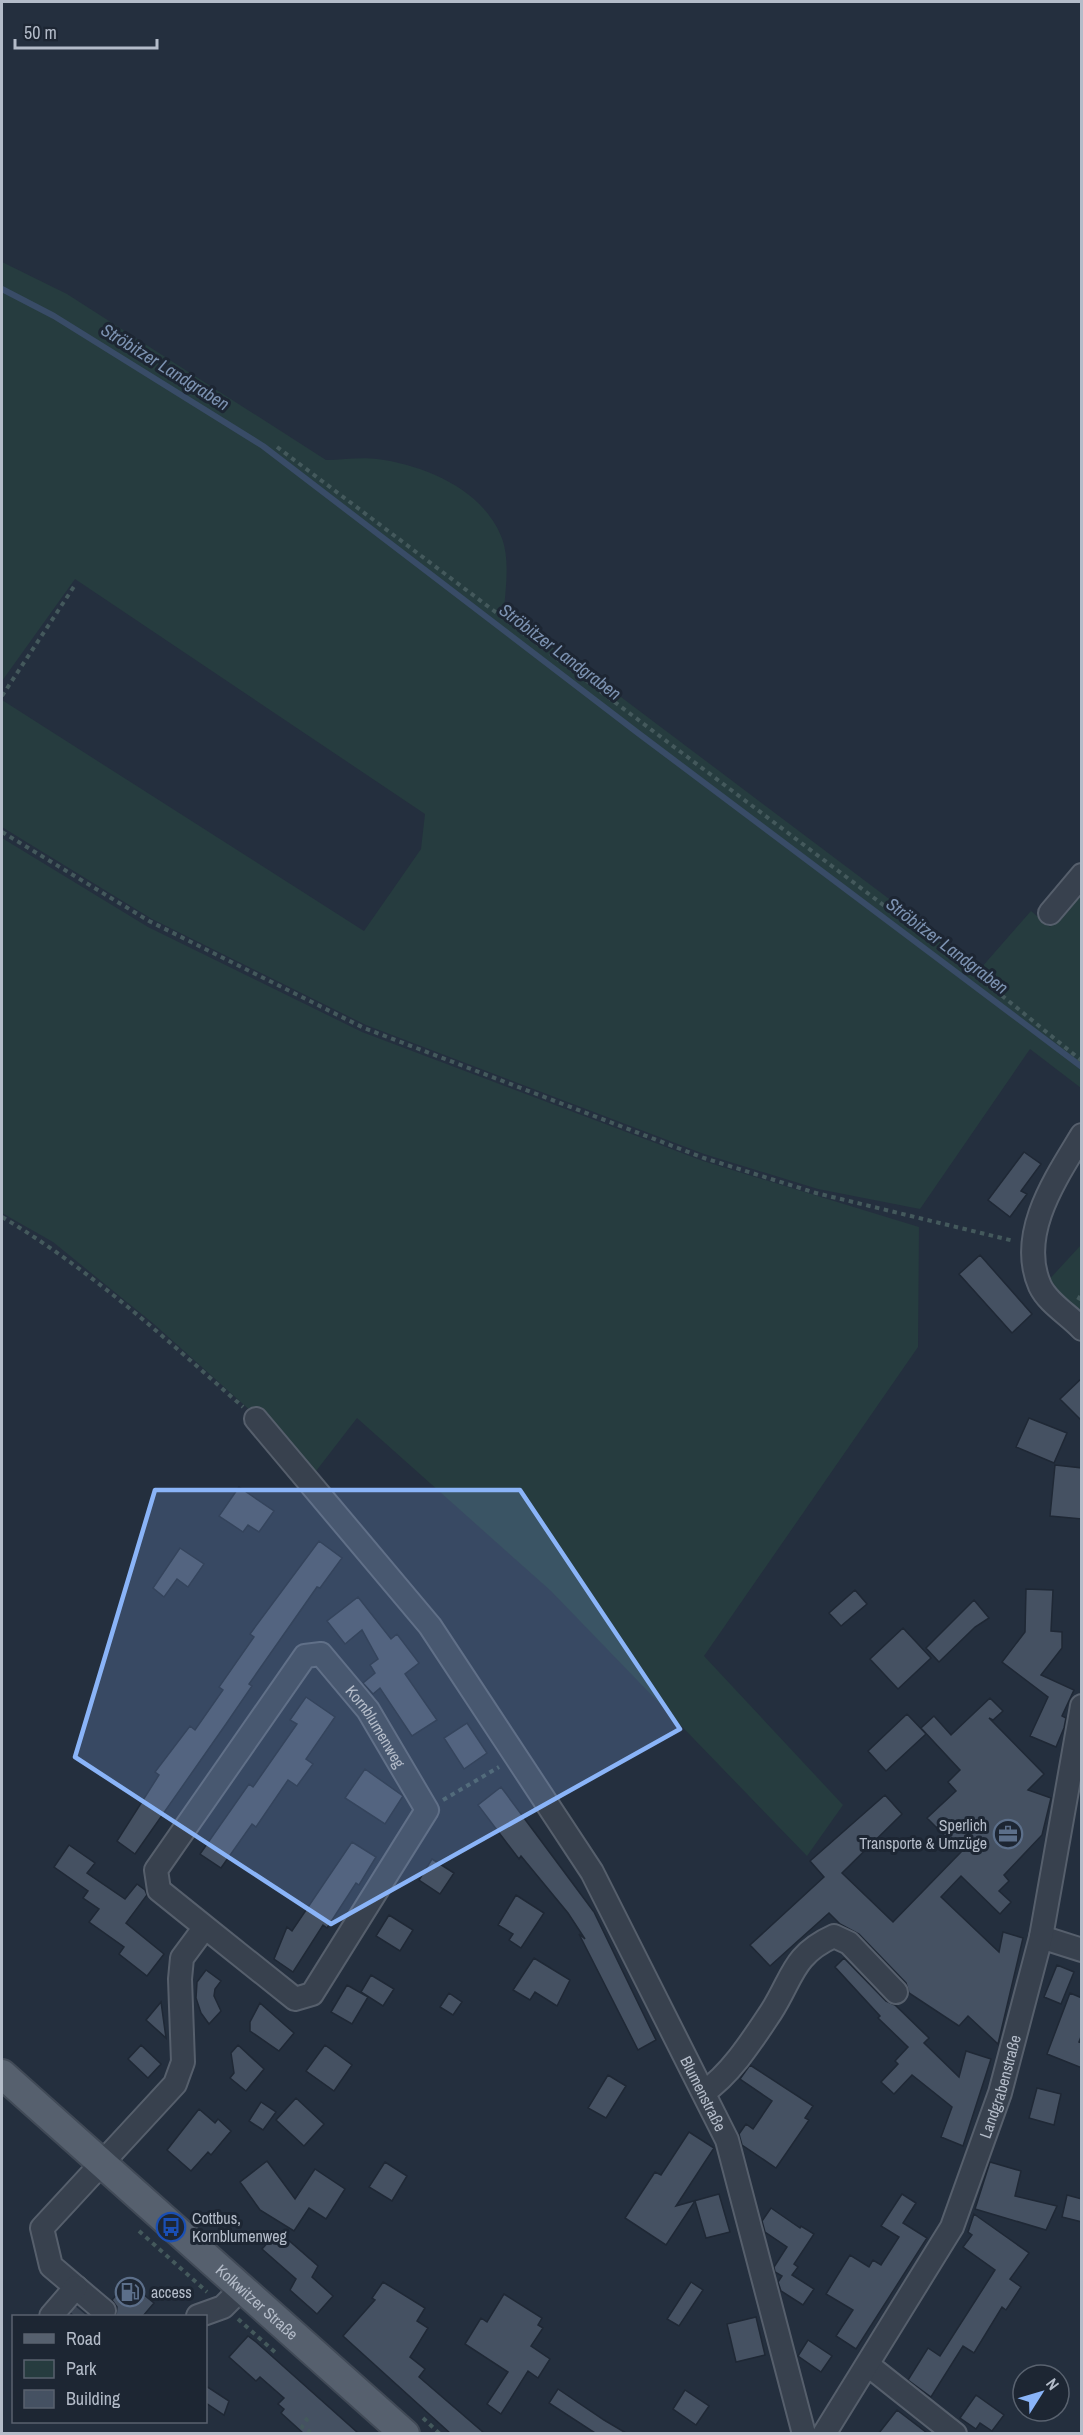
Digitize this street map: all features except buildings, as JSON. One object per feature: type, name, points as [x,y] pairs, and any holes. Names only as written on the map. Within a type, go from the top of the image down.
[{"type":"main road","name":"Kolkwitzer Straße","points":[[2,2074],[405,2433]]},
{"type":"street","points":[[1050,913],[1082,875]]},
{"type":"street","points":[[1082,1135],[1049,1190],[1032,1246],[1034,1267],[1041,1287],[1082,1329]]},
{"type":"street","name":"Blumenstraße","points":[[256,1419],[430,1626],[592,1872],[726,2140],[804,2433]]},
{"type":"street","name":"Kornblumenweg","points":[[321,1654],[368,1710],[427,1810],[312,1994],[295,1999],[205,1927],[159,1890],[156,1870],[305,1656],[321,1654]]},
{"type":"street","name":"Landgrabenstraße","points":[[824,2433],[952,2227],[1000,2092],[1041,1937],[1082,1706]]},
{"type":"street","points":[[54,2315],[87,2302],[51,2266],[42,2228],[175,2084],[183,2062],[180,1979],[182,1958],[205,1927]]},
{"type":"street","points":[[704,2092],[718,2083],[772,2010],[794,1967],[817,1943],[834,1936],[849,1943],[896,1992]]},
{"type":"street","points":[[1041,1937],[1082,1950]]},
{"type":"street","points":[[201,2315],[223,2307],[241,2289]]},
{"type":"street","points":[[868,2365],[955,2433]]},
{"type":"path","points":[[277,447],[965,966],[1082,1061]]},
{"type":"path","points":[[2,696],[75,585]]},
{"type":"path","points":[[2,832],[148,921],[364,1028],[704,1158],[816,1192],[1032,1246]]},
{"type":"path","points":[[2,1217],[50,1246],[134,1311],[256,1419]]},
{"type":"path","points":[[427,1810],[516,1757]]},
{"type":"path","points":[[305,2418],[302,2427],[309,2431],[308,2433]]},
{"type":"highlighted area","points":[[155,1490],[520,1490],[680,1729],[331,1924],[75,1757]]},
{"type":"green space","points":[[2,262],[67,294],[326,460],[371,458],[395,462],[432,474],[466,493],[492,519],[504,544],[507,572],[504,609],[981,968],[1031,911],[1050,927],[1081,891],[1081,1088],[1030,1049],[920,1209],[818,1189],[704,1154],[366,1025],[152,919],[2,827],[2,700],[364,931],[421,849],[425,814],[75,579],[2,681]]},
{"type":"green space","points":[[2,838],[148,927],[362,1032],[703,1161],[919,1227],[918,1347],[704,1656],[843,1805],[807,1856],[551,1591],[357,1418],[313,1475],[253,1413],[154,1324],[53,1242],[2,1213]]},
{"type":"green space","points":[[1081,1245],[1081,1322],[1045,1284]]},
{"type":"waterway","name":"Ströbitzer Landgraben","points":[[2,289],[54,316],[263,446],[638,733],[1082,1067]]},
{"type":"tunnel","points":[[76,2315],[80,2310]]},
{"type":"place","name":"Sperlich Transporte & Umzüge","points":[[1008,1834]]},
{"type":"place","name":"Cottbus, Kornblumenweg","points":[[171,2227]]},
{"type":"place","name":"access","points":[[130,2292]]}]
